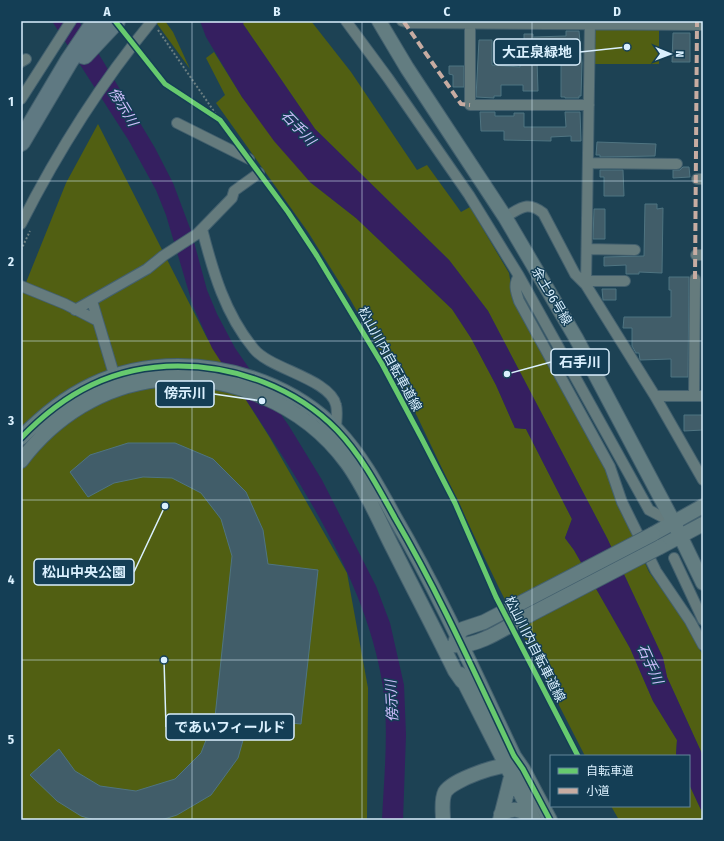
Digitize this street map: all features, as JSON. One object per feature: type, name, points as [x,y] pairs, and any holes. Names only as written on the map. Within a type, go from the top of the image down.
[{"type":"highway","points":[[21,142],[44,101],[96,21]]},
{"type":"highway","points":[[44,101],[116,21]]},
{"type":"street","points":[[21,99],[71,21]]},
{"type":"street","points":[[21,224],[39,189],[64,148],[129,50],[152,21]]},
{"type":"street","points":[[346,21],[388,78],[469,195],[519,276],[649,510],[674,523]]},
{"type":"street","name":"余土96号線","points":[[379,21],[407,68],[505,217],[576,338],[674,523],[703,583]]},
{"type":"street","points":[[402,21],[410,23],[590,22],[703,25]]},
{"type":"street","points":[[586,283],[590,22]]},
{"type":"street","points":[[470,23],[470,105],[589,105]]},
{"type":"street","points":[[177,123],[249,159]]},
{"type":"street","points":[[588,163],[677,164]]},
{"type":"street","points":[[75,310],[147,269],[171,250],[199,232],[232,198],[234,191],[259,173]]},
{"type":"street","points":[[505,217],[525,206],[535,206],[543,213],[566,259],[575,274],[586,283],[655,396],[703,480]]},
{"type":"street","points":[[199,232],[222,294],[236,324],[254,350],[265,359],[305,377],[331,395],[336,403],[336,429]]},
{"type":"street","points":[[566,259],[578,260],[587,251],[635,250]]},
{"type":"street","points":[[519,276],[516,280],[519,301],[610,467],[622,502],[659,578],[690,621],[703,645]]},
{"type":"street","points":[[655,396],[698,396],[695,279]]},
{"type":"street","points":[[586,283],[625,281]]},
{"type":"street","points":[[21,286],[98,321]]},
{"type":"street","points":[[92,301],[119,388]]},
{"type":"street","points":[[21,438],[58,404],[84,388],[115,374],[141,368],[165,366],[219,368],[244,374],[269,384],[306,404],[336,429],[358,455],[413,548],[444,606],[458,643],[472,668],[514,766],[533,820]]},
{"type":"street","points":[[21,461],[42,436],[66,416],[91,401],[119,388],[142,382],[167,379],[203,380],[242,388],[265,397],[298,416],[318,432],[347,464],[438,637],[454,671],[462,681],[493,741],[514,766],[550,820]]},
{"type":"street","points":[[462,681],[456,659],[458,643],[463,629],[484,622],[674,523],[703,506]]},
{"type":"street","points":[[438,637],[458,643],[477,641],[703,524]]},
{"type":"street","points":[[674,558],[703,620]]},
{"type":"street","points":[[444,606],[453,616],[462,621],[484,622]]},
{"type":"street","points":[[472,668],[471,652],[477,641]]},
{"type":"street","points":[[481,772],[492,759],[494,753],[493,741]]},
{"type":"street","points":[[443,820],[446,792],[481,772],[514,766]]},
{"type":"street","points":[[501,817],[514,766]]},
{"type":"street","points":[[501,817],[516,809],[524,811],[533,820]]},
{"type":"path","points":[[161,35],[224,126]]},
{"type":"path","points":[[204,110],[220,120]]},
{"type":"path","points":[[21,250],[32,226]]},
{"type":"green space","points":[[155,21],[165,21],[173,32],[190,69]]},
{"type":"green space","points":[[244,21],[311,21],[351,72],[417,170],[427,165],[461,212],[470,207],[509,273],[513,298],[609,476],[619,505],[649,572],[688,625],[703,656],[703,756],[667,677],[663,658],[607,538],[488,311],[449,260],[315,129],[243,24]]},
{"type":"green space","points":[[595,30],[659,30],[659,64],[595,64]]},
{"type":"green space","points":[[214,52],[242,97],[310,182],[356,218],[452,309],[471,338],[496,385],[515,428],[526,429],[572,519],[565,538],[574,550],[630,648],[653,701],[677,740],[676,755],[584,755],[499,588],[417,416],[350,299],[308,232],[216,103],[225,95],[206,58]]},
{"type":"green space","points":[[98,124],[207,338],[270,438],[347,573],[368,688],[367,820],[21,820],[21,295],[66,183]]},
{"type":"green space","points":[[690,786],[703,814],[703,820],[619,820],[612,807],[690,807]]},
{"type":"water","points":[[52,21],[79,21],[155,148],[173,183],[191,231],[207,290],[217,314],[235,348],[289,426],[322,480],[376,586],[390,623],[404,685],[406,735],[403,820],[382,820],[386,737],[385,703],[373,641],[358,597],[338,553],[315,510],[264,427],[212,348],[193,306],[166,215],[156,190],[129,141]]},
{"type":"water","points":[[200,21],[244,21],[243,24],[315,129],[449,260],[488,311],[607,538],[663,658],[667,677],[703,756],[703,814],[690,786],[690,755],[676,755],[677,740],[653,701],[630,648],[574,550],[565,538],[572,519],[526,429],[515,428],[496,385],[471,338],[452,309],[356,218],[310,182],[274,141],[242,97],[206,37]]},
{"type":"building","points":[[566,31],[579,31],[582,63],[581,96],[579,96],[579,98],[561,97],[561,60],[537,60],[538,91],[523,91],[523,85],[501,85],[501,96],[494,96],[494,98],[476,97],[479,40],[492,40],[492,65],[520,67],[520,45],[524,45],[524,34],[533,34],[533,37],[566,36]]},
{"type":"building","points":[[673,33],[690,33],[690,62],[672,62]]},
{"type":"building","points":[[449,66],[464,66],[464,87],[453,87],[453,75],[449,74]]},
{"type":"building","points":[[480,112],[495,112],[495,116],[514,116],[514,113],[524,113],[524,127],[566,127],[565,112],[580,112],[581,141],[571,141],[571,136],[551,137],[551,141],[504,140],[504,131],[481,131]]},
{"type":"building","points":[[597,142],[656,144],[655,156],[600,157],[600,155],[596,155]]},
{"type":"building","points":[[683,167],[689,167],[690,177],[673,178],[673,170],[680,170]]},
{"type":"building","points":[[600,170],[623,170],[624,196],[604,196],[604,177],[600,177]]},
{"type":"building","points":[[645,204],[657,204],[657,209],[663,208],[662,273],[639,272],[639,274],[626,274],[626,265],[604,266],[604,257],[644,256]]},
{"type":"building","points":[[594,209],[605,209],[605,239],[593,239]]},
{"type":"building","points":[[669,277],[689,277],[688,377],[671,377],[671,359],[640,360],[639,353],[636,353],[632,346],[632,328],[623,328],[624,317],[671,317],[671,290],[669,290]]},
{"type":"building","points":[[602,289],[616,289],[616,300],[603,300]]},
{"type":"building","points":[[684,415],[703,415],[703,430],[684,431]]},
{"type":"building","points":[[128,443],[175,443],[213,459],[246,492],[263,530],[268,564],[318,570],[301,724],[249,719],[238,758],[211,795],[177,815],[161,820],[94,820],[81,816],[57,801],[30,775],[59,749],[75,771],[100,786],[136,791],[175,779],[201,753],[215,717],[232,556],[221,519],[201,493],[172,478],[143,477],[114,483],[88,497],[70,472],[90,455]]},
{"type":"marked path","points":[[695,279],[697,21]]},
{"type":"marked path","points":[[404,22],[461,104],[470,105]]},
{"type":"cycle path","name":"松山川内自転車道線","points":[[115,21],[165,84],[220,120],[288,212],[317,256],[382,364],[422,439],[455,503],[496,597],[577,755]]},
{"type":"cycle path","points":[[21,438],[55,407],[73,395],[112,377],[155,367],[178,366],[222,370],[264,382],[303,402],[321,415],[337,430],[354,450],[376,483],[427,576],[514,756],[523,769],[550,820]]},
{"type":"place","name":"大正泉緑地","points":[[627,47]]},
{"type":"place","name":"石手川","points":[[507,374]]},
{"type":"place","name":"傍示川","points":[[262,401]]},
{"type":"place","name":"松山中央公園","points":[[165,506]]},
{"type":"place","name":"であいフィールド","points":[[164,660]]}]
